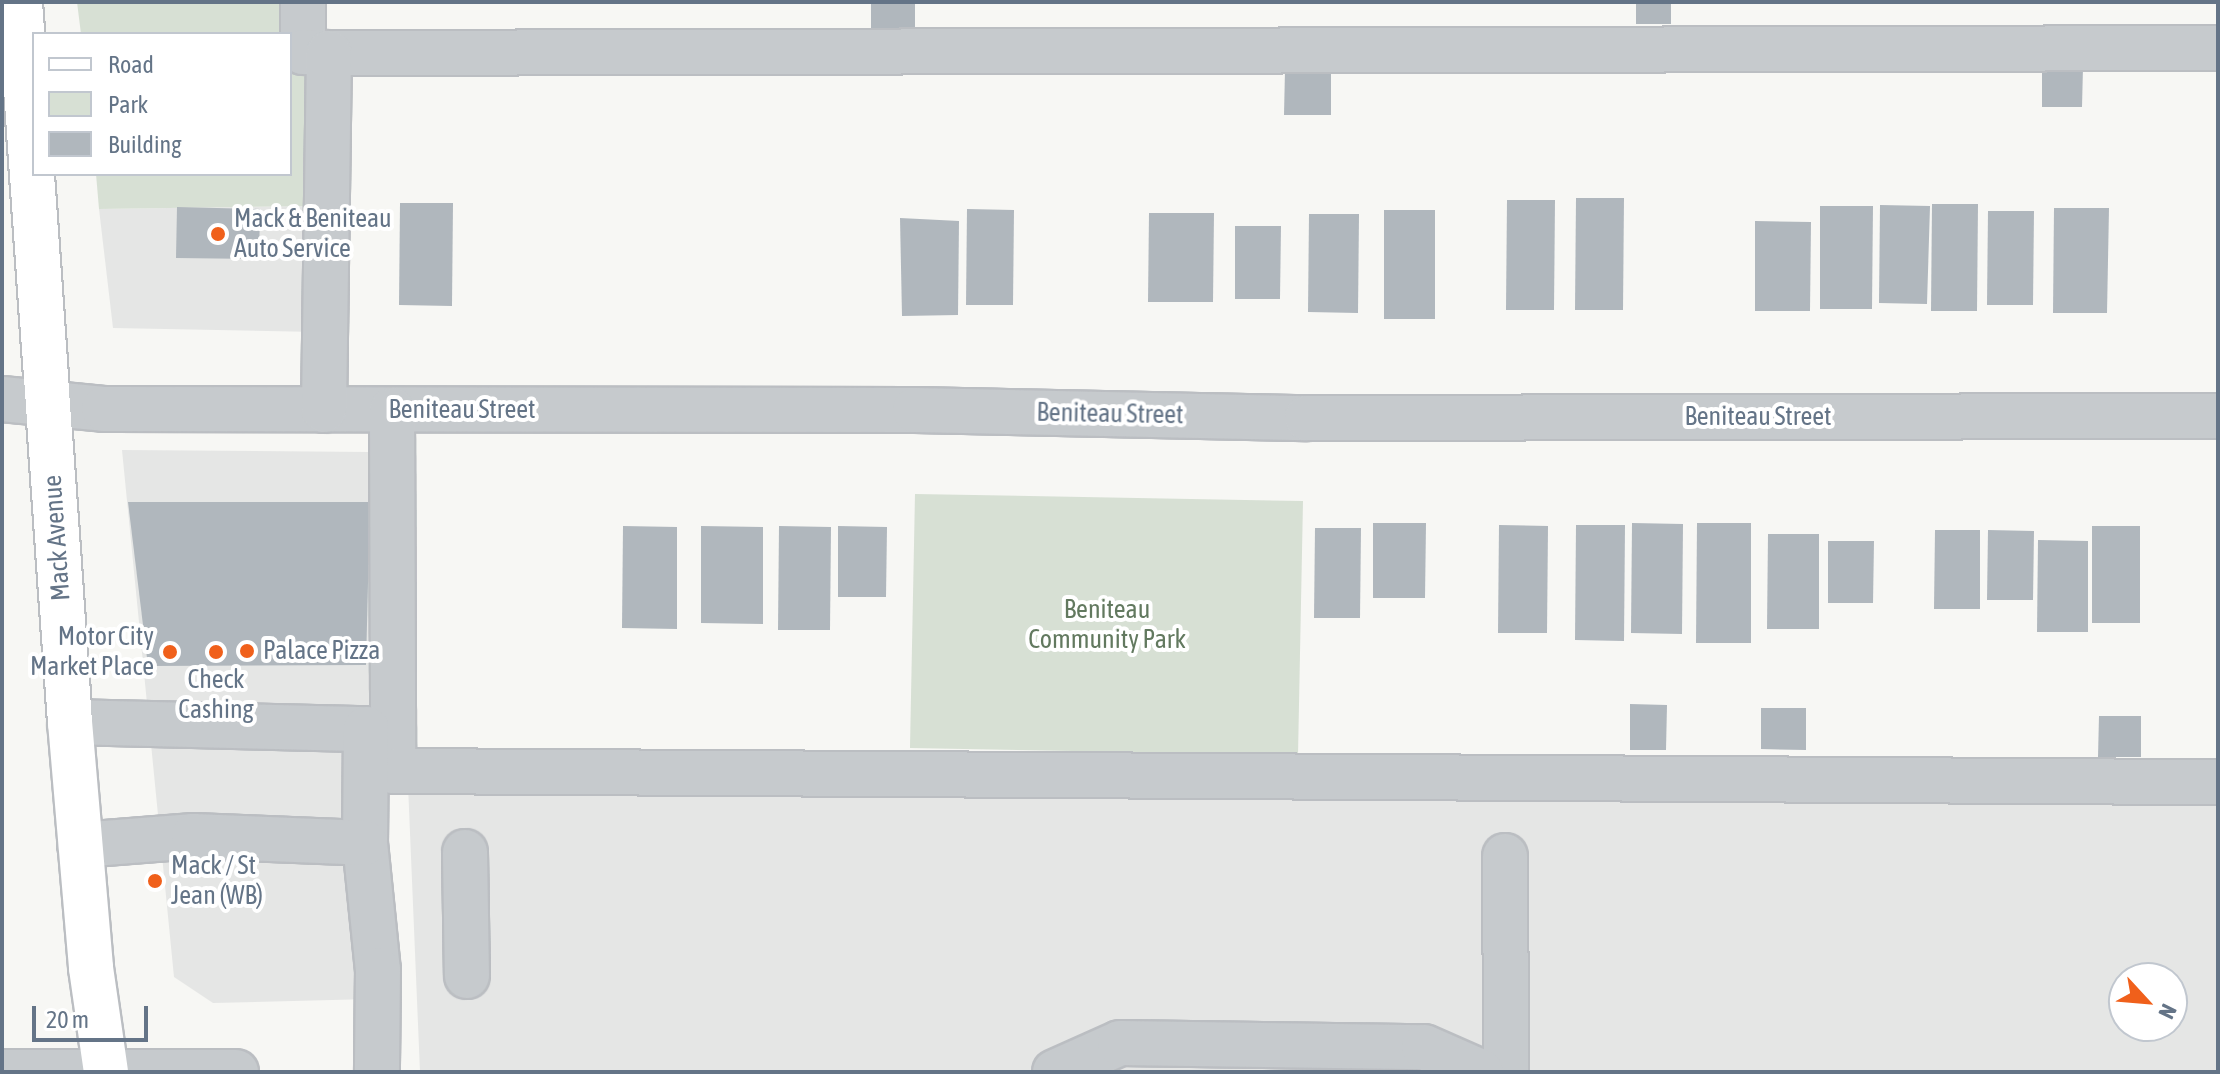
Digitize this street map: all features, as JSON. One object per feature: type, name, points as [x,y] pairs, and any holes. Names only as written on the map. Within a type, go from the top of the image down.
[{"type":"main road","name":"Mack Avenue","points":[[20,2],[32,174]]},
{"type":"main road","name":"Mack Avenue","points":[[32,176],[80,845],[91,968],[106,1072]]},
{"type":"street","points":[[303,2],[303,52],[329,53],[2218,48]]},
{"type":"street","points":[[324,410],[329,53]]},
{"type":"street","name":"Beniteau Street","points":[[2,399],[104,409],[915,410],[1307,418],[2218,416]]},
{"type":"street","points":[[377,1072],[378,970],[365,843],[379,771],[392,410]]},
{"type":"street","points":[[70,722],[366,729],[379,771]]},
{"type":"street","points":[[379,771],[2218,782]]},
{"type":"street","points":[[80,845],[194,836],[365,843]]},
{"type":"street","points":[[465,852],[467,976]]},
{"type":"street","points":[[1505,856],[1506,1072]]},
{"type":"street","points":[[1055,1072],[1120,1043],[1424,1047],[1481,1072]]},
{"type":"street","points":[[2,1072],[236,1072]]},
{"type":"shaded area","points":[[316,206],[318,332],[113,328],[99,209]]},
{"type":"shaded area","points":[[122,450],[369,452],[371,999],[213,1003],[174,977]]},
{"type":"shaded area","points":[[408,785],[2218,790],[2218,1072],[420,1072]]},
{"type":"green space","points":[[77,2],[288,2],[288,32],[81,32]]},
{"type":"green space","points":[[292,37],[315,38],[316,206],[99,209],[96,176],[292,176]]},
{"type":"green space","name":"Beniteau Community Park","points":[[915,494],[1303,501],[1298,755],[910,748]]},
{"type":"building","points":[[871,2],[915,2],[915,34],[871,33]]},
{"type":"building","points":[[1636,2],[1671,2],[1671,24],[1636,24]]},
{"type":"building","points":[[2042,67],[2083,67],[2082,107],[2042,107]]},
{"type":"building","points":[[1285,70],[1331,70],[1331,115],[1284,115]]},
{"type":"building","points":[[1576,198],[1624,198],[1623,310],[1575,310]]},
{"type":"building","points":[[1507,200],[1555,200],[1554,310],[1506,310]]},
{"type":"building","points":[[400,203],[453,203],[452,306],[399,305]]},
{"type":"building","points":[[1932,204],[1978,204],[1977,311],[1931,311]]},
{"type":"building","points":[[1880,205],[1930,206],[1927,304],[1879,303]]},
{"type":"building","points":[[1820,206],[1873,206],[1872,309],[1820,309]]},
{"type":"building","name":"Mack & Beniteau Auto Service","points":[[177,207],[260,209],[259,259],[176,258]]},
{"type":"building","points":[[2054,208],[2109,208],[2107,313],[2053,313]]},
{"type":"building","points":[[967,209],[1014,210],[1013,305],[966,305]]},
{"type":"building","points":[[1384,210],[1435,210],[1435,319],[1384,319]]},
{"type":"building","points":[[1988,211],[2034,211],[2033,305],[1987,305]]},
{"type":"building","points":[[1149,213],[1214,213],[1213,302],[1148,302]]},
{"type":"building","points":[[1309,214],[1359,214],[1358,313],[1308,312]]},
{"type":"building","points":[[900,218],[959,221],[958,315],[902,316]]},
{"type":"building","points":[[1755,221],[1811,222],[1810,311],[1755,311]]},
{"type":"building","points":[[1235,226],[1281,226],[1280,299],[1235,299]]},
{"type":"building","points":[[128,502],[370,502],[366,665],[148,666]]},
{"type":"building","points":[[1373,523],[1426,523],[1425,598],[1373,598]]},
{"type":"building","points":[[1632,523],[1683,524],[1682,634],[1631,633]]},
{"type":"building","points":[[1697,523],[1751,523],[1751,643],[1696,643]]},
{"type":"building","points":[[1499,525],[1548,526],[1547,633],[1498,633]]},
{"type":"building","points":[[1576,525],[1625,525],[1624,641],[1575,640]]},
{"type":"building","points":[[623,526],[677,527],[677,629],[622,628]]},
{"type":"building","points":[[701,526],[763,527],[763,624],[701,623]]},
{"type":"building","points":[[779,526],[831,527],[830,630],[778,630]]},
{"type":"building","points":[[838,526],[887,527],[886,597],[838,597]]},
{"type":"building","points":[[2092,526],[2140,526],[2140,623],[2092,623]]},
{"type":"building","points":[[1315,528],[1361,528],[1360,618],[1314,618]]},
{"type":"building","points":[[1935,530],[1980,530],[1980,609],[1934,609]]},
{"type":"building","points":[[1988,530],[2034,531],[2033,600],[1987,600]]},
{"type":"building","points":[[1768,534],[1819,534],[1819,629],[1767,629]]},
{"type":"building","points":[[2038,540],[2088,541],[2088,632],[2037,632]]},
{"type":"building","points":[[1828,541],[1874,541],[1873,603],[1828,603]]},
{"type":"building","points":[[1630,704],[1667,705],[1666,750],[1630,750]]},
{"type":"building","points":[[1761,708],[1806,708],[1806,750],[1761,749]]},
{"type":"building","points":[[2099,716],[2141,716],[2141,757],[2098,757]]},
{"type":"place","name":"Mack & Beniteau Auto Service","points":[[218,234]]},
{"type":"place","name":"Palace Pizza","points":[[247,651]]},
{"type":"place","name":"Motor City Market Place","points":[[170,652]]},
{"type":"place","name":"Check Cashing","points":[[216,652]]},
{"type":"place","name":"Mack / St Jean (WB)","points":[[155,881]]}]
